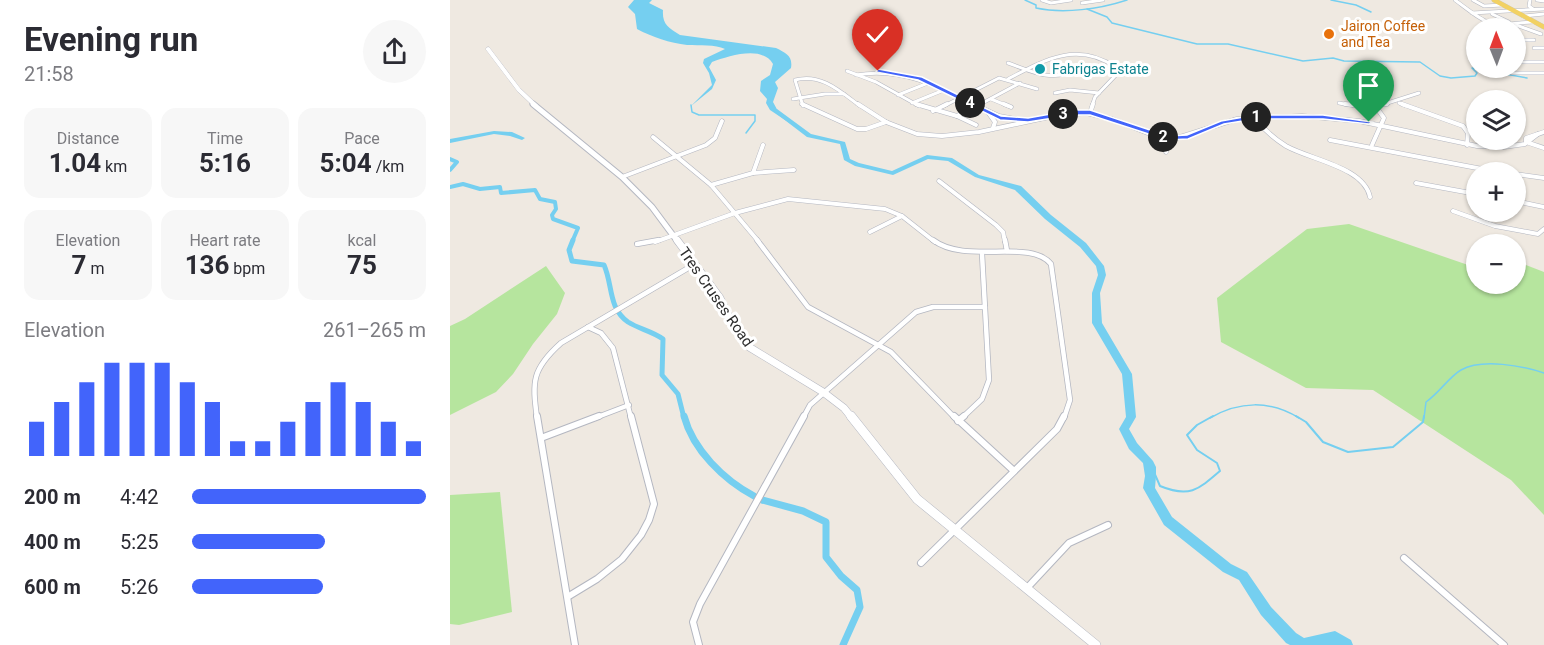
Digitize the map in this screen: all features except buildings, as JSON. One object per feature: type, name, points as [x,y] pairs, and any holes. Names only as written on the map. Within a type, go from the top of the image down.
[{"type":"main road","points":[[1494,0],[1544,27]]},
{"type":"main road","name":"Tres Cruses Road","points":[[488,50],[497,57],[522,94],[532,104],[622,177],[652,207],[720,298],[733,325],[749,347],[844,408],[917,499],[1096,645]]},
{"type":"street","points":[[1042,0],[1051,3],[1071,0]]},
{"type":"street","points":[[1082,3],[1103,0]]},
{"type":"street","points":[[1455,0],[1480,18]]},
{"type":"street","points":[[1473,0],[1484,6],[1503,5]]},
{"type":"street","points":[[1530,0],[1529,6],[1534,9]]},
{"type":"street","points":[[1537,0],[1544,1]]},
{"type":"street","points":[[1472,13],[1544,9]]},
{"type":"street","points":[[1490,12],[1502,18]]},
{"type":"street","points":[[1523,16],[1544,14]]},
{"type":"street","points":[[1526,21],[1534,22]]},
{"type":"street","points":[[1526,28],[1541,34]]},
{"type":"street","points":[[1526,40],[1534,40]]},
{"type":"street","points":[[1534,48],[1544,48]]},
{"type":"street","points":[[1008,79],[1049,57],[1063,54],[1100,57],[1112,64],[1117,72],[1099,93],[1090,112]]},
{"type":"street","points":[[1526,62],[1544,62]]},
{"type":"street","points":[[1008,63],[1055,78],[1074,71]]},
{"type":"street","points":[[856,75],[874,70],[920,78],[1000,118],[1028,120]]},
{"type":"street","points":[[847,71],[876,82],[912,104],[957,116],[976,125]]},
{"type":"street","points":[[1526,73],[1544,73]]},
{"type":"street","points":[[887,122],[866,129],[857,129],[803,106],[794,81],[805,77],[813,78],[846,95],[870,113],[887,122],[913,133],[936,136],[958,135],[1073,112],[1090,112],[1167,138],[1188,137],[1223,122],[1255,117],[1335,117],[1382,124],[1466,145]]},
{"type":"street","points":[[933,111],[1001,77],[1037,89]]},
{"type":"street","points":[[898,95],[928,82]]},
{"type":"street","points":[[957,116],[1020,83]]},
{"type":"street","points":[[912,104],[944,90]]},
{"type":"street","points":[[1055,93],[1070,90],[1099,93]]},
{"type":"street","points":[[1339,103],[1376,107],[1399,103],[1419,93]]},
{"type":"street","points":[[793,99],[825,94],[846,95]]},
{"type":"street","points":[[991,99],[1011,107]]},
{"type":"street","points":[[1399,103],[1449,119],[1463,126],[1466,131]]},
{"type":"street","points":[[1372,145],[1384,115],[1376,107]]},
{"type":"street","points":[[988,112],[994,120],[993,128]]},
{"type":"street","points":[[1255,117],[1266,133],[1281,143],[1357,176],[1368,186],[1370,197]]},
{"type":"street","points":[[994,120],[1000,118]]},
{"type":"street","points":[[622,177],[677,156],[715,138],[722,121]]},
{"type":"street","points":[[1526,142],[1544,132]]},
{"type":"street","points":[[653,137],[711,185],[808,307],[826,319],[891,352],[958,421],[1014,471]]},
{"type":"street","points":[[1166,152],[1167,138]]},
{"type":"street","points":[[1330,140],[1372,145],[1466,167]]},
{"type":"street","points":[[1526,142],[1544,148]]},
{"type":"street","points":[[753,173],[763,145]]},
{"type":"street","points":[[711,185],[753,173],[794,170]]},
{"type":"street","points":[[1526,176],[1544,178]]},
{"type":"street","points":[[939,181],[1003,232],[1007,252]]},
{"type":"street","points":[[1416,183],[1466,192]]},
{"type":"street","points":[[637,244],[651,243],[735,213],[788,200],[885,208],[902,216],[946,249],[982,254],[1035,253],[1047,259],[1051,264],[1070,400],[1065,415],[1057,429],[921,562]]},
{"type":"street","points":[[1526,203],[1544,207]]},
{"type":"street","points":[[1453,211],[1479,222],[1530,233],[1538,234],[1544,229]]},
{"type":"street","points":[[870,232],[902,216]]},
{"type":"street","points":[[958,421],[983,400],[989,380],[982,254]]},
{"type":"street","points":[[575,645],[569,596],[541,438],[534,381],[537,369],[561,343],[695,264]]},
{"type":"street","points":[[699,645],[693,622],[700,604],[810,405],[909,316],[923,308],[985,307]]},
{"type":"street","points":[[569,596],[592,584],[620,563],[650,520],[654,504],[613,348],[601,333],[588,327]]},
{"type":"street","points":[[541,438],[629,405]]},
{"type":"street","points":[[1027,588],[1069,543],[1108,525]]},
{"type":"street","points":[[1404,558],[1504,645]]},
{"type":"green space","points":[[1349,224],[1466,264],[1466,294],[1526,294],[1526,265],[1544,272],[1544,515],[1511,480],[1373,390],[1306,388],[1221,342],[1217,298],[1307,229]]},
{"type":"green space","points":[[546,266],[565,293],[557,314],[513,374],[496,392],[450,415],[450,326],[465,319]]},
{"type":"green space","points":[[500,492],[512,612],[459,625],[450,624],[450,495]]},
{"type":"water","points":[[634,0],[652,0],[649,3],[663,10],[667,25],[680,35],[776,48],[786,53],[791,61],[791,68],[775,82],[778,88],[773,102],[780,115],[809,136],[770,110],[766,103],[767,99],[760,91],[761,81],[770,75],[773,64],[761,55],[745,54],[712,62],[709,67],[716,80],[712,89],[691,106],[712,85],[703,63],[704,59],[725,49],[674,43],[637,29],[635,14],[628,7]]},
{"type":"waterway","points":[[1025,0],[1036,5],[1036,8],[1058,11],[1094,8],[1127,0]]},
{"type":"waterway","points":[[1331,0],[1356,5],[1371,12]]},
{"type":"waterway","points":[[1087,9],[1107,17],[1112,23],[1197,44],[1228,44],[1303,61],[1333,58],[1344,61],[1420,62],[1440,76],[1451,78],[1475,76],[1477,73],[1472,68],[1527,78]]},
{"type":"waterway","points":[[691,105],[692,112],[699,115],[755,115],[755,121],[746,133]]},
{"type":"waterway","points":[[775,110],[809,136],[843,143],[847,160],[857,165],[893,173],[927,157],[950,159],[977,176],[1018,188],[1048,217],[1083,245],[1100,266],[1102,275],[1096,293],[1097,323],[1127,374],[1131,417],[1124,429],[1128,439],[1150,467],[1149,488],[1168,521],[1227,568],[1243,576],[1266,611],[1291,638],[1303,645],[1335,638],[1346,645]]},
{"type":"waterway","points":[[450,141],[494,132],[512,134],[522,138]]},
{"type":"waterway","points":[[450,159],[457,162],[450,170]]},
{"type":"waterway","points":[[450,187],[463,184],[480,189],[500,187],[501,193],[535,190],[540,199],[555,202],[556,209],[552,215],[553,219],[578,228],[572,242]]},
{"type":"waterway","points":[[573,240],[569,250],[572,261],[604,265],[617,310],[628,322],[663,339],[662,375],[678,394],[684,418]]},
{"type":"waterway","points":[[1424,418],[1426,402],[1457,373],[1470,366],[1502,364],[1544,373]]},
{"type":"waterway","points":[[1210,418],[1232,408],[1254,405],[1277,408],[1299,418]]},
{"type":"waterway","points":[[684,416],[688,429],[711,463],[732,482],[754,496]]},
{"type":"waterway","points":[[1150,463],[1160,486],[1170,490],[1186,492],[1205,483],[1220,471],[1217,463],[1197,450],[1187,435],[1197,425],[1213,416]]},
{"type":"waterway","points":[[1296,416],[1306,422],[1323,442],[1348,452],[1393,447],[1423,422],[1424,416]]},
{"type":"waterway","points":[[762,500],[803,511],[826,522],[826,557],[841,576],[857,590],[860,607],[843,645]]},
{"type":"place","name":"Jairon Coffee and Tea","points":[[1329,34]]},
{"type":"place","name":"Fabrigas Estate","points":[[1040,69]]},
{"type":"route","points":[[878,71],[920,78],[1000,118],[1028,120],[1073,112],[1090,112],[1167,138],[1188,137],[1223,122],[1255,117],[1347,118],[1369,122]]}]
